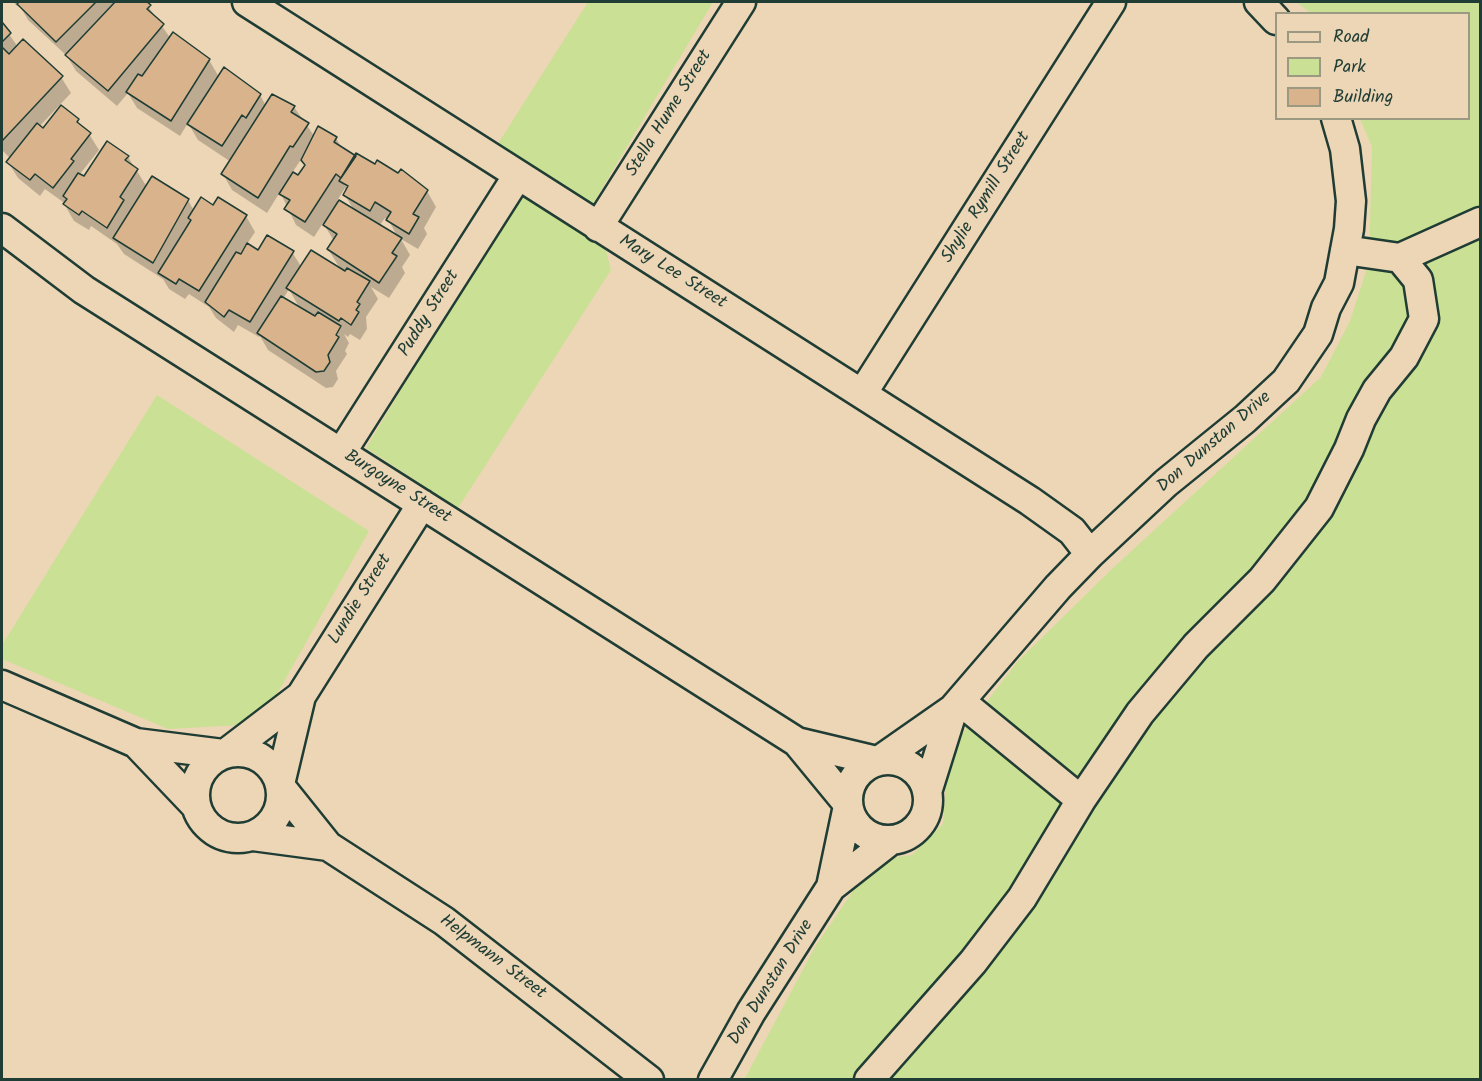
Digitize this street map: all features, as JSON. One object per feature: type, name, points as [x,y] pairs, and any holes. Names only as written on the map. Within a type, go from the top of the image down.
[{"type":"street","name":"Mary Lee Street","points":[[247,2],[1040,507],[1072,531],[1090,554]]},
{"type":"street","name":"Stella Hume Street","points":[[598,227],[741,2]]},
{"type":"street","name":"Shylie Rymill Street","points":[[862,394],[1111,2]]},
{"type":"street","points":[[1259,2],[1275,19]]},
{"type":"street","name":"Don Dunstan Drive","points":[[879,761],[956,705],[1058,587],[1090,554],[1166,483],[1245,419],[1286,381],[1318,334],[1326,308],[1339,282],[1351,201],[1345,149],[1337,120]]},
{"type":"street","name":"Puddy Street","points":[[342,453],[518,175]]},
{"type":"street","points":[[1345,250],[1400,258],[1480,222]]},
{"type":"street","name":"Burgoyne Street","points":[[2,228],[84,290],[797,742],[848,805]]},
{"type":"street","points":[[869,1080],[973,962],[1022,898],[1081,800],[1140,713],[1196,646],[1262,580],[1319,507],[1350,449],[1360,419],[1377,390],[1404,357],[1424,319],[1418,280],[1400,258]]},
{"type":"street","name":"Lundie Street","points":[[280,785],[301,696],[422,504]]},
{"type":"street","points":[[2,685],[136,743],[224,754],[248,753],[259,758],[268,764],[280,785],[281,796],[276,816],[270,825],[253,836],[241,839],[217,834],[200,817],[195,806],[136,743]]},
{"type":"street","name":"Lundie Street","points":[[224,754],[301,696]]},
{"type":"street","points":[[956,705],[1081,800]]},
{"type":"street","name":"Don Dunstan Drive","points":[[927,792],[956,705]]},
{"type":"street","name":"Burgoyne Street","points":[[797,742],[879,761]]},
{"type":"street","points":[[195,806],[196,784],[200,775],[213,759],[224,754]]},
{"type":"street","points":[[879,761],[904,763],[915,770],[927,792],[925,814],[920,824],[912,832],[891,840],[879,839],[858,827],[848,805],[852,782],[867,765],[879,761]]},
{"type":"street","name":"Helpmann Street","points":[[280,785],[328,846],[444,921],[649,1080]]},
{"type":"street","name":"Don Dunstan Drive","points":[[831,886],[848,805]]},
{"type":"street","name":"Helpmann Street","points":[[253,836],[328,846]]},
{"type":"street","name":"Don Dunstan Drive","points":[[713,1080],[751,1012],[831,886],[891,840]]},
{"type":"green space","points":[[588,2],[713,2],[594,202],[611,270],[458,508],[366,448],[516,198],[499,142]]},
{"type":"green space","points":[[1297,2],[1480,2],[1480,1079],[744,1080],[815,947],[855,888],[889,858],[912,855],[943,824],[948,752],[1018,661],[1114,567],[1321,377],[1350,321],[1369,262],[1372,147],[1360,120],[1470,120],[1470,12],[1309,12]]},
{"type":"green space","points":[[157,395],[369,531],[260,724],[168,729],[2,659],[2,645]]},
{"type":"building","points":[[19,2],[96,2],[56,42],[17,4]]},
{"type":"building","points":[[115,2],[147,2],[151,5],[147,9],[164,24],[108,91],[65,55]]},
{"type":"building","points":[[2,22],[11,33],[2,42]]},
{"type":"building","points":[[173,32],[210,59],[171,121],[126,92],[138,74],[142,76]]},
{"type":"building","points":[[23,39],[63,76],[2,141],[2,47],[9,54]]},
{"type":"building","points":[[224,67],[261,94],[246,118],[242,115],[222,146],[187,124]]},
{"type":"building","points":[[272,94],[295,106],[291,112],[309,123],[293,147],[290,146],[258,198],[221,174]]},
{"type":"building","points":[[61,105],[79,119],[77,122],[91,133],[71,159],[74,161],[53,188],[35,174],[30,180],[6,162],[37,123],[43,128]]},
{"type":"building","points":[[318,126],[337,137],[334,142],[356,156],[341,178],[336,174],[305,222],[284,209],[290,200],[279,194],[293,172],[298,175],[305,165],[301,160]]},
{"type":"building","points":[[107,141],[129,156],[125,160],[138,169],[120,197],[124,200],[107,228],[82,211],[79,215],[63,204],[67,199],[63,196],[78,173],[84,176]]},
{"type":"building","points":[[356,153],[375,164],[377,160],[398,173],[401,169],[428,190],[413,214],[419,217],[409,234],[386,220],[391,212],[375,202],[370,211],[343,195],[348,186],[339,181]]},
{"type":"building","points":[[152,176],[189,199],[153,263],[113,238]]},
{"type":"building","points":[[201,197],[213,205],[218,197],[247,215],[199,291],[179,279],[176,284],[158,273],[191,220],[188,218]]},
{"type":"building","points":[[339,200],[402,238],[392,253],[397,256],[379,283],[327,249],[337,234],[323,225]]},
{"type":"building","points":[[267,235],[294,251],[250,322],[229,310],[224,317],[205,302],[236,252],[241,254],[247,243],[258,250]]},
{"type":"building","points":[[311,250],[345,271],[347,268],[370,281],[357,302],[360,304],[356,310],[359,312],[351,325],[341,318],[339,321],[286,288]]},
{"type":"building","points":[[281,296],[315,316],[318,312],[341,326],[336,335],[339,337],[328,355],[330,362],[324,371],[316,372],[257,333]]}]
